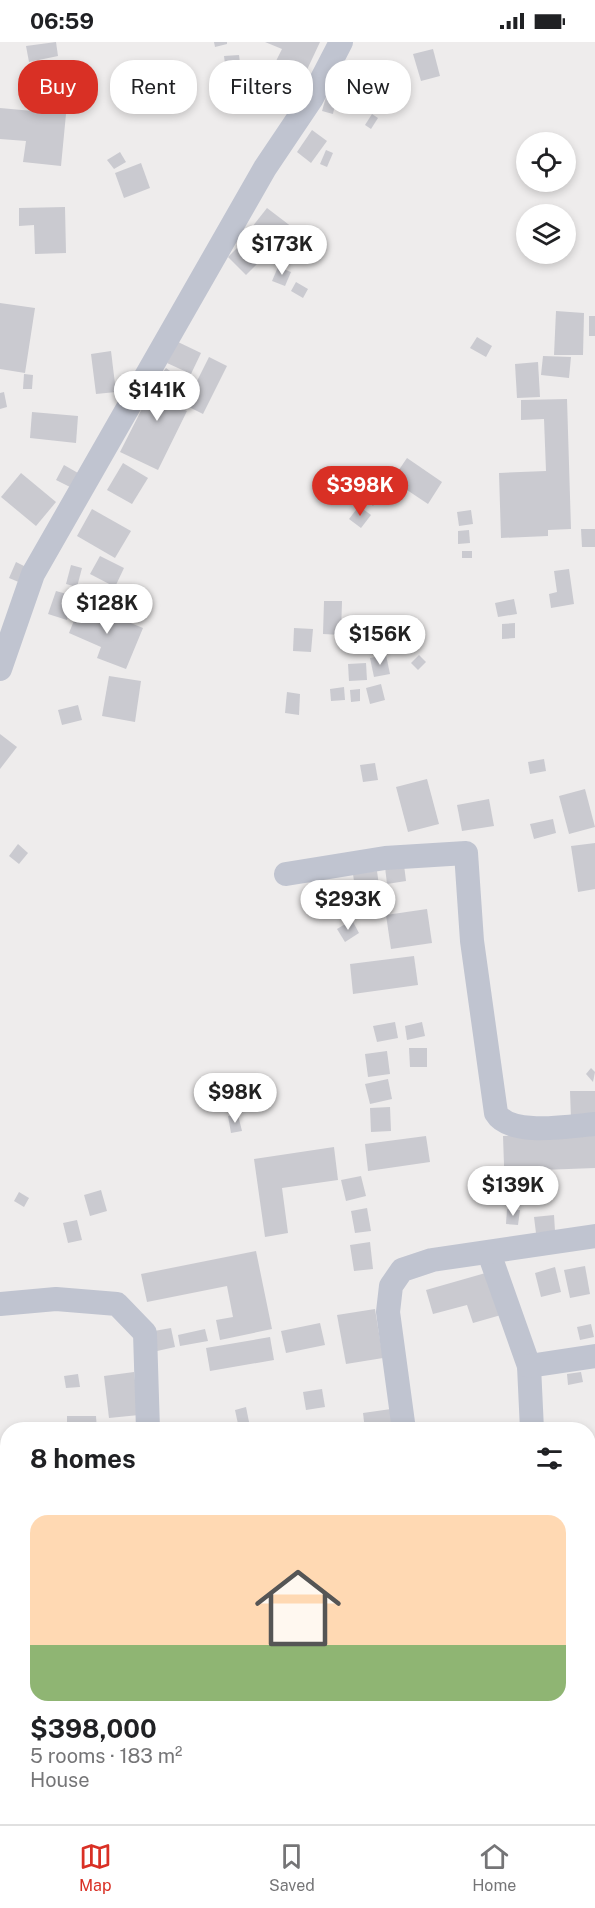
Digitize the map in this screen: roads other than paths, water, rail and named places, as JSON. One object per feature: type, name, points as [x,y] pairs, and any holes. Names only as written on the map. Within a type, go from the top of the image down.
[{"type":"street","points":[[0,669],[33,574],[265,168],[312,98],[341,42]]},
{"type":"street","points":[[286,874],[385,858],[466,853],[472,941],[496,1113],[506,1125],[520,1128],[595,1124]]},
{"type":"street","points":[[403,1422],[388,1312],[391,1286],[402,1270],[432,1260],[595,1236]]},
{"type":"street","points":[[489,1253],[529,1366],[532,1422]]},
{"type":"street","points":[[0,1304],[56,1299],[117,1304],[145,1333],[148,1422]]},
{"type":"street","points":[[529,1366],[595,1356]]}]
